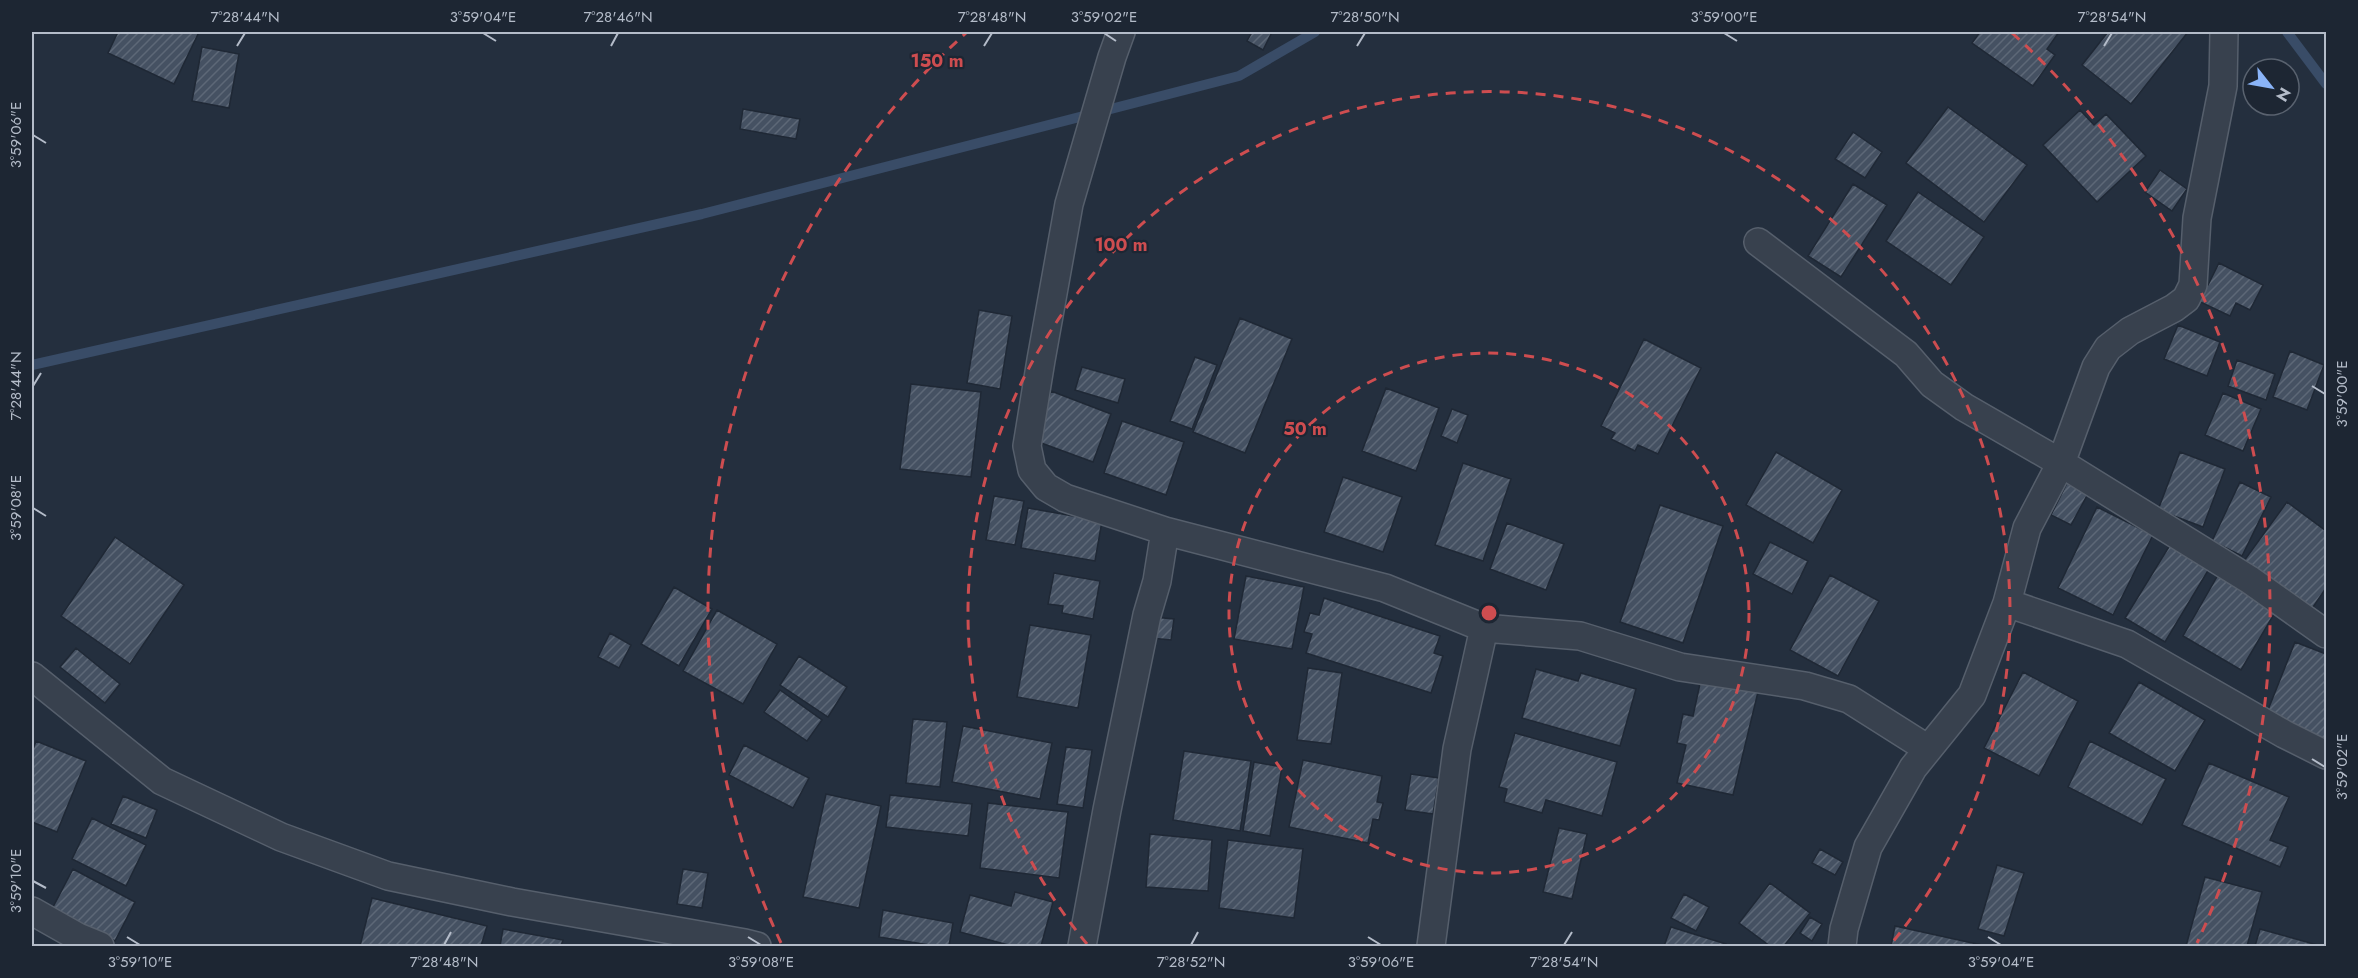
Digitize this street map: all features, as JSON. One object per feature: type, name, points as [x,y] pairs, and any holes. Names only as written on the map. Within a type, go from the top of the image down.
[{"type":"street","points":[[1121,32],[1069,204],[1027,446],[1032,470],[1046,487],[1065,498],[1165,531],[1385,588],[1484,628],[1580,636],[1680,667],[1805,686],[1849,699],[1928,749]]},
{"type":"street","points":[[1842,946],[1844,928],[1868,847],[1913,768],[1972,695],[2007,603],[2026,528],[2061,463],[2096,367],[2108,348],[2130,331],[2174,309],[2186,299],[2193,285],[2197,218],[2223,86],[2224,32]]},
{"type":"street","points":[[1758,242],[1906,354],[1932,384],[1964,407],[2061,463],[2250,580],[2326,634]]},
{"type":"street","points":[[1082,946],[1107,810],[1147,615],[1157,581],[1165,531]]},
{"type":"street","points":[[2007,603],[2127,644],[2284,734],[2326,755]]},
{"type":"street","points":[[1431,946],[1457,748],[1484,628]]},
{"type":"street","points":[[32,676],[162,781],[281,837],[388,876],[512,902],[748,945]]},
{"type":"street","points":[[32,911],[78,937],[100,946]]},
{"type":"building","points":[[118,32],[199,32],[174,84],[108,53]]},
{"type":"building","points":[[1252,32],[1272,32],[1263,50],[1247,41]]},
{"type":"building","points":[[1980,32],[2059,32],[2047,49],[2055,55],[2033,86],[1972,43]]},
{"type":"building","points":[[2108,32],[2188,32],[2131,104],[2082,65]]},
{"type":"building","points":[[202,47],[239,54],[229,108],[192,101]]},
{"type":"building","points":[[1948,107],[2027,165],[1984,222],[1906,163]]},
{"type":"building","points":[[743,109],[800,119],[796,139],[740,129]]},
{"type":"building","points":[[2080,110],[2094,125],[2106,114],[2146,156],[2097,202],[2043,145]]},
{"type":"building","points":[[1853,132],[1882,152],[1865,178],[1835,159]]},
{"type":"building","points":[[2160,170],[2187,189],[2172,211],[2145,192]]},
{"type":"building","points":[[1853,184],[1887,205],[1841,277],[1808,256]]},
{"type":"building","points":[[1918,192],[1984,237],[1951,285],[1886,241]]},
{"type":"building","points":[[2219,263],[2263,285],[2250,310],[2236,303],[2230,316],[2194,299],[2203,282],[2208,285]]},
{"type":"building","points":[[979,310],[1012,316],[1000,389],[967,383]]},
{"type":"building","points":[[1240,318],[1292,339],[1245,453],[1193,432]]},
{"type":"building","points":[[2178,325],[2220,342],[2207,376],[2164,359]]},
{"type":"building","points":[[1644,339],[1701,368],[1658,454],[1638,445],[1635,451],[1611,439],[1615,433],[1601,426]]},
{"type":"building","points":[[2290,351],[2324,365],[2307,410],[2273,397]]},
{"type":"building","points":[[1195,357],[1217,365],[1192,429],[1170,421]]},
{"type":"building","points":[[2237,360],[2275,374],[2266,400],[2228,386]]},
{"type":"building","points":[[1082,367],[1125,379],[1118,403],[1075,390]]},
{"type":"building","points":[[911,384],[981,392],[971,477],[900,469]]},
{"type":"building","points":[[1386,388],[1439,408],[1416,471],[1362,451]]},
{"type":"building","points":[[1051,391],[1111,414],[1093,462],[1033,440]]},
{"type":"building","points":[[2223,393],[2261,409],[2243,451],[2205,435]]},
{"type":"building","points":[[1452,409],[1468,415],[1457,443],[1441,436]]},
{"type":"building","points":[[1122,421],[1184,442],[1166,495],[1104,473]]},
{"type":"building","points":[[1776,452],[1842,490],[1813,543],[1746,505]]},
{"type":"building","points":[[2180,452],[2225,469],[2203,527],[2158,510]]},
{"type":"building","points":[[1463,463],[1511,479],[1483,561],[1435,545]]},
{"type":"building","points":[[1343,477],[1402,497],[1383,552],[1324,532]]},
{"type":"building","points":[[2069,479],[2090,490],[2071,525],[2051,515]]},
{"type":"building","points":[[2240,482],[2271,497],[2242,556],[2212,541]]},
{"type":"building","points":[[994,496],[1024,501],[1015,545],[986,540]]},
{"type":"building","points":[[2287,502],[2326,531],[2326,588],[2309,613],[2241,565]]},
{"type":"building","points":[[1660,505],[1723,526],[1683,643],[1620,622]]},
{"type":"building","points":[[2097,507],[2153,535],[2113,615],[2058,588]]},
{"type":"building","points":[[1028,508],[1102,521],[1095,561],[1021,548]]},
{"type":"building","points":[[1507,523],[1564,544],[1546,590],[1490,569]]},
{"type":"building","points":[[115,537],[184,585],[130,664],[61,616]]},
{"type":"building","points":[[1770,542],[1808,561],[1792,594],[1753,574]]},
{"type":"building","points":[[2170,545],[2209,569],[2165,642],[2125,618]]},
{"type":"building","points":[[1054,573],[1100,581],[1093,619],[1062,613],[1063,606],[1048,604]]},
{"type":"building","points":[[1830,575],[1879,601],[1838,676],[1790,650]]},
{"type":"building","points":[[2218,575],[2277,609],[2241,670],[2183,636]]},
{"type":"building","points":[[1246,576],[1304,587],[1292,649],[1234,639]]},
{"type":"building","points":[[674,587],[712,609],[679,666],[641,644]]},
{"type":"building","points":[[1324,598],[1440,636],[1434,653],[1443,656],[1431,693],[1306,653],[1312,634],[1304,632],[1310,613],[1319,615]]},
{"type":"building","points":[[717,610],[777,644],[743,704],[683,671]]},
{"type":"building","points":[[1153,617],[1174,619],[1171,640],[1151,638]]},
{"type":"building","points":[[1030,625],[1091,635],[1078,708],[1017,697]]},
{"type":"building","points":[[610,633],[631,645],[619,668],[598,657]]},
{"type":"building","points":[[2295,642],[2326,654],[2326,745],[2264,720]]},
{"type":"building","points":[[76,648],[120,684],[105,703],[60,667]]},
{"type":"building","points":[[799,656],[847,687],[828,717],[780,685]]},
{"type":"building","points":[[1308,668],[1342,673],[1331,744],[1297,740]]},
{"type":"building","points":[[1536,669],[1578,681],[1581,673],[1636,689],[1620,746],[1522,718]]},
{"type":"building","points":[[2023,672],[2078,701],[2039,776],[1984,748]]},
{"type":"building","points":[[1701,679],[1758,692],[1733,795],[1677,783],[1686,745],[1677,743],[1683,714],[1693,716]]},
{"type":"building","points":[[2139,682],[2205,720],[2175,771],[2109,733]]},
{"type":"building","points":[[780,690],[822,720],[807,741],[764,712]]},
{"type":"building","points":[[913,719],[947,722],[940,787],[906,783]]},
{"type":"building","points":[[963,726],[1052,743],[1040,799],[952,782]]},
{"type":"building","points":[[1515,733],[1617,762],[1602,816],[1546,800],[1542,813],[1504,802],[1507,789],[1499,787]]},
{"type":"building","points":[[36,741],[86,761],[57,832],[32,822],[32,752]]},
{"type":"building","points":[[2090,741],[2166,779],[2142,825],[2068,787]]},
{"type":"building","points":[[744,745],[809,778],[793,808],[729,775]]},
{"type":"building","points":[[1066,747],[1092,750],[1083,808],[1057,804]]},
{"type":"building","points":[[1184,751],[1251,761],[1240,831],[1173,820]]},
{"type":"building","points":[[1303,760],[1382,776],[1377,802],[1383,803],[1379,820],[1373,819],[1368,843],[1289,827]]},
{"type":"building","points":[[1254,762],[1282,767],[1270,836],[1243,831]]},
{"type":"building","points":[[2209,763],[2289,797],[2270,840],[2288,847],[2280,867],[2182,825]]},
{"type":"building","points":[[1411,774],[1439,778],[1433,814],[1405,810]]},
{"type":"building","points":[[826,794],[881,806],[859,908],[803,897]]},
{"type":"building","points":[[890,795],[972,804],[968,836],[886,827]]},
{"type":"building","points":[[123,796],[157,810],[146,838],[111,824]]},
{"type":"building","points":[[988,803],[1068,812],[1059,878],[980,868]]},
{"type":"building","points":[[92,818],[146,845],[126,886],[72,859]]},
{"type":"building","points":[[1559,828],[1587,834],[1572,899],[1543,892]]},
{"type":"building","points":[[1150,834],[1212,840],[1208,891],[1146,887]]},
{"type":"building","points":[[1228,840],[1303,849],[1294,918],[1219,908]]},
{"type":"building","points":[[1820,849],[1843,862],[1835,875],[1812,863]]},
{"type":"building","points":[[1997,865],[2024,873],[2004,936],[1978,929]]},
{"type":"building","points":[[73,869],[135,902],[115,941],[52,909]]},
{"type":"building","points":[[683,869],[708,873],[702,908],[677,904]]},
{"type":"building","points":[[2205,877],[2262,892],[2247,946],[2186,946]]},
{"type":"building","points":[[1770,883],[1810,913],[1784,946],[1770,946],[1739,923]]},
{"type":"building","points":[[1015,892],[1053,902],[1041,946],[1012,946],[960,932],[970,895],[1011,906]]},
{"type":"building","points":[[1684,894],[1709,907],[1696,931],[1671,918]]},
{"type":"building","points":[[372,898],[487,926],[481,946],[360,946]]},
{"type":"building","points":[[883,910],[953,923],[949,946],[879,937]]},
{"type":"building","points":[[1810,917],[1822,924],[1812,941],[1800,933]]},
{"type":"building","points":[[1895,926],[1986,946],[1891,946]]},
{"type":"building","points":[[1671,927],[1726,944],[1725,946],[1664,946]]},
{"type":"building","points":[[503,929],[563,940],[561,946],[500,946]]},
{"type":"building","points":[[2260,929],[2321,946],[2255,946]]},
{"type":"waterway","points":[[32,365],[702,214],[1239,76],[1315,32]]},
{"type":"waterway","points":[[2287,32],[2326,84]]}]
